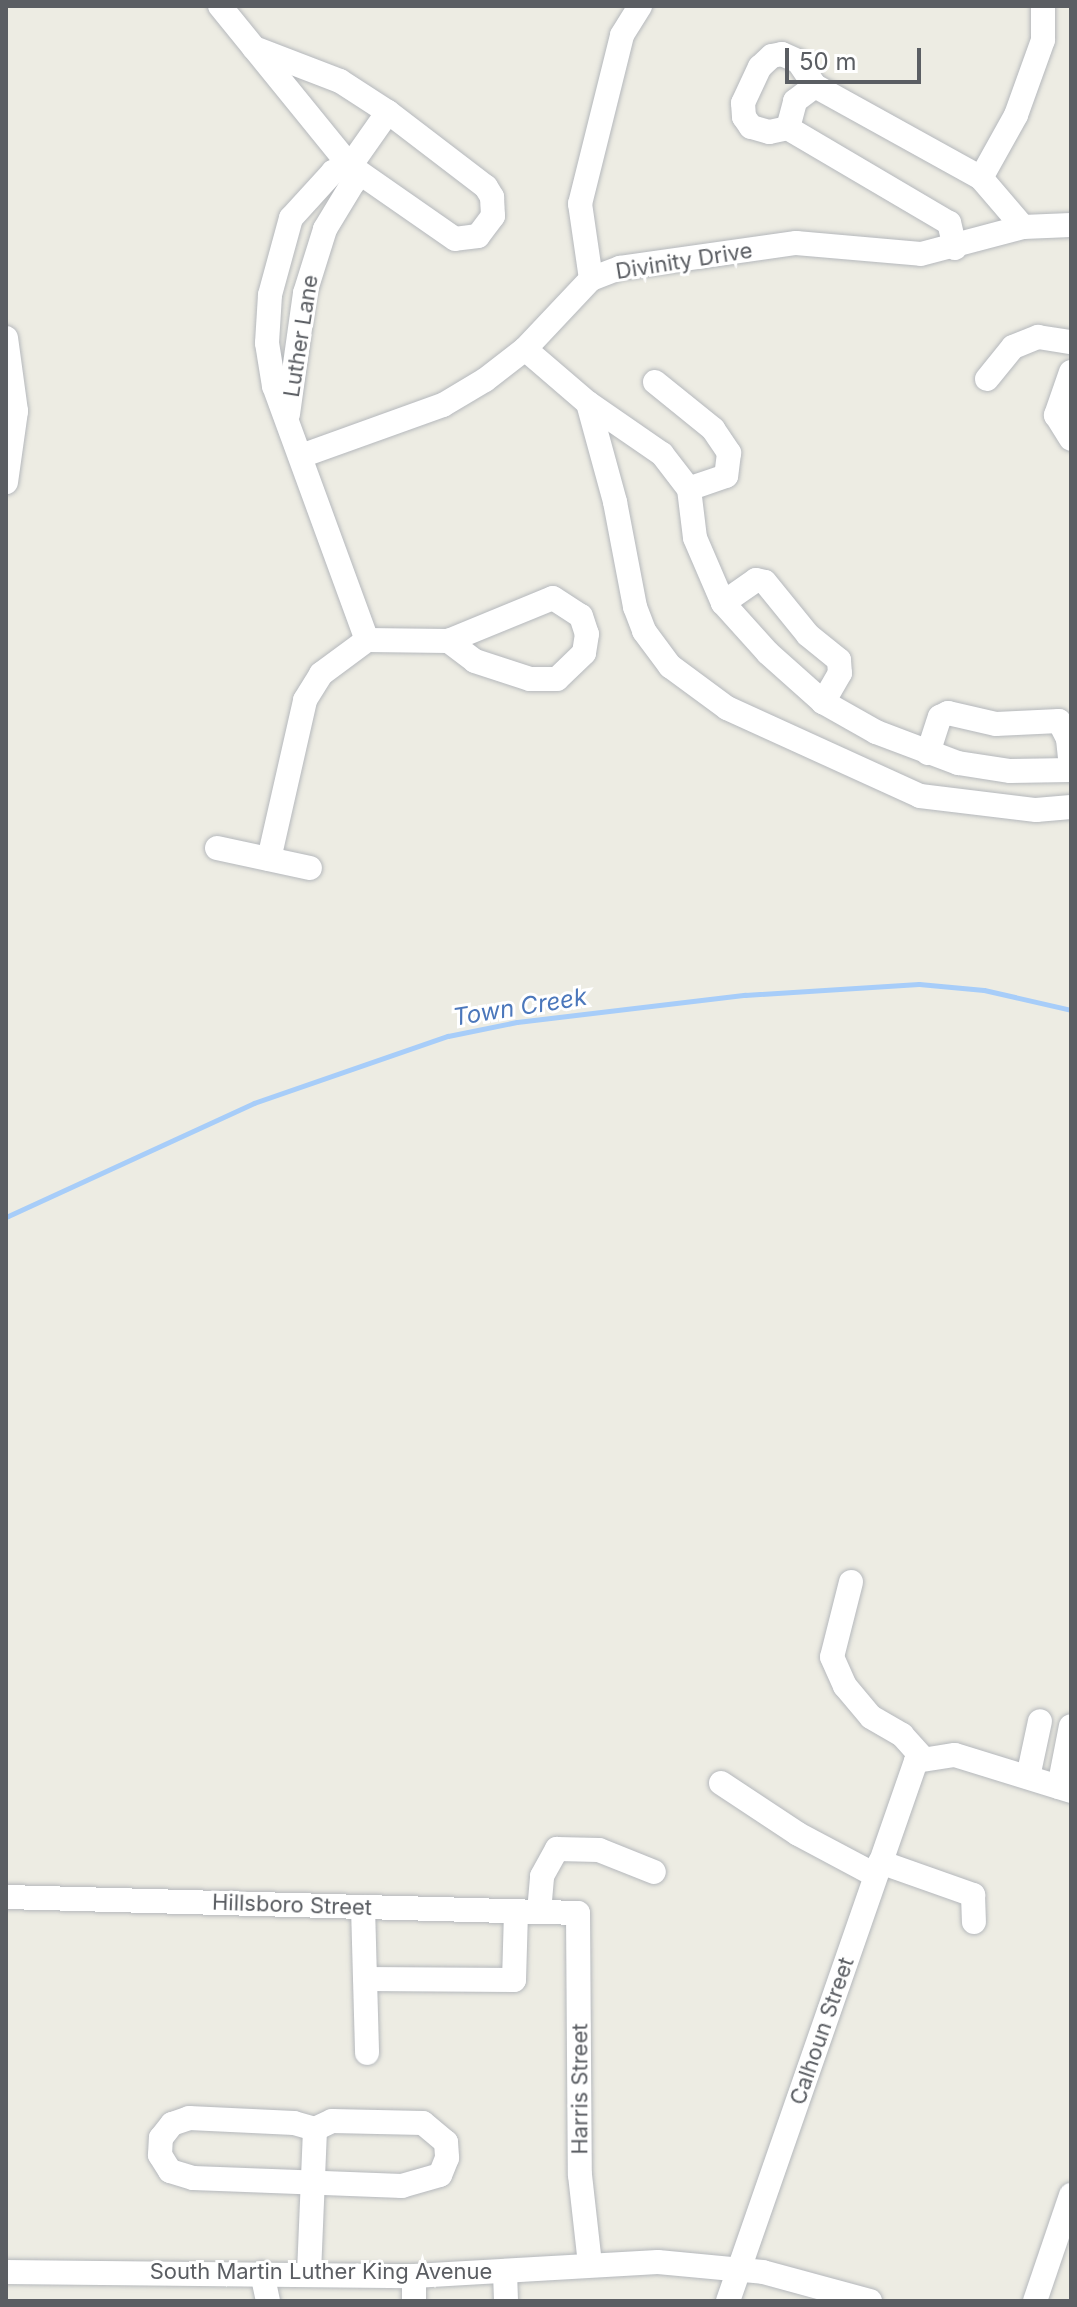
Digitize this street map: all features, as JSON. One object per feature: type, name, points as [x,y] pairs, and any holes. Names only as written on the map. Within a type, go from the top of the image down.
[{"type":"street","points":[[591,279],[580,204],[622,35],[640,6]]},
{"type":"street","points":[[981,178],[1016,115],[1043,40],[1043,6]]},
{"type":"street","points":[[230,12],[254,48],[350,166],[444,235],[464,241],[489,225],[494,207],[486,187],[388,112],[340,81],[254,48]]},
{"type":"street","points":[[955,248],[949,223],[788,128],[769,132],[751,127],[744,117],[743,103],[760,67],[772,56],[782,54],[798,61],[815,86],[981,178],[1023,227]]},
{"type":"street","points":[[788,128],[795,101],[815,86]]},
{"type":"street","points":[[350,166],[388,112]]},
{"type":"street","name":"Luther Lane","points":[[288,414],[308,281],[325,229],[353,183],[350,166],[333,172],[291,218],[280,253],[267,343],[274,386],[288,414],[367,640]]},
{"type":"street","name":"Divinity Drive","points":[[301,456],[443,405],[525,349],[591,279],[620,268],[796,243],[921,254],[955,248],[1023,227],[1071,225]]},
{"type":"street","points":[[987,379],[1013,347],[1038,337],[1071,342]]},
{"type":"street","points":[[6,338],[16,411],[6,482]]},
{"type":"street","points":[[525,349],[588,403],[662,454],[689,489],[695,538],[723,603],[768,653],[823,702],[928,753],[1010,771],[1071,769],[1068,739],[1059,721],[996,724],[948,713],[940,717],[928,753]]},
{"type":"street","points":[[1071,372],[1056,415],[1071,439]]},
{"type":"street","points":[[655,382],[713,429],[729,453],[726,476],[689,489]]},
{"type":"street","points":[[588,403],[615,502],[635,607],[644,631],[670,666],[727,708],[920,796],[1036,810],[1071,807]]},
{"type":"street","points":[[723,603],[756,580],[765,582],[808,635],[839,660],[840,673],[823,702]]},
{"type":"street","points":[[269,859],[305,700],[321,674],[367,640],[410,636],[448,641],[475,661],[530,679],[557,679],[584,653],[587,634],[581,616],[553,598],[448,641]]},
{"type":"street","points":[[217,848],[310,868]]},
{"type":"street","points":[[851,1582],[832,1657],[845,1686],[871,1717],[902,1735],[920,1760],[955,1755],[1065,1789],[1071,1726]]},
{"type":"street","points":[[1028,1777],[1040,1721]]},
{"type":"street","name":"Calhoun Street","points":[[728,2301],[878,1869],[920,1760]]},
{"type":"street","points":[[721,1783],[798,1834],[878,1869],[973,1895],[974,1922]]},
{"type":"street","points":[[365,1979],[514,1980],[527,1912],[557,1849],[599,1850],[654,1872]]},
{"type":"street","name":"Hillsboro Street","points":[[6,1897],[578,1913]]},
{"type":"street","points":[[363,1907],[367,2053]]},
{"type":"street","name":"Harris Street","points":[[578,1913],[580,2175],[590,2264]]},
{"type":"street","points":[[189,2118],[294,2123],[315,2129],[332,2121],[423,2123],[446,2142],[447,2158],[440,2175],[426,2182],[312,2183],[193,2178],[170,2171],[160,2155],[161,2138],[172,2124],[189,2118]]},
{"type":"street","points":[[309,2273],[315,2129]]},
{"type":"street","points":[[1035,2301],[1071,2195]]},
{"type":"street","name":"South Martin Luther King Avenue","points":[[6,2272],[414,2276],[590,2264],[741,2268],[870,2301]]},
{"type":"street","points":[[505,2272],[506,2301]]},
{"type":"street","points":[[262,2273],[268,2301]]},
{"type":"street","points":[[414,2276],[414,2301]]},
{"type":"waterway","name":"Town Creek","points":[[6,1217],[254,1103],[448,1036],[517,1022],[745,995],[919,984],[984,990],[1071,1010]]}]
